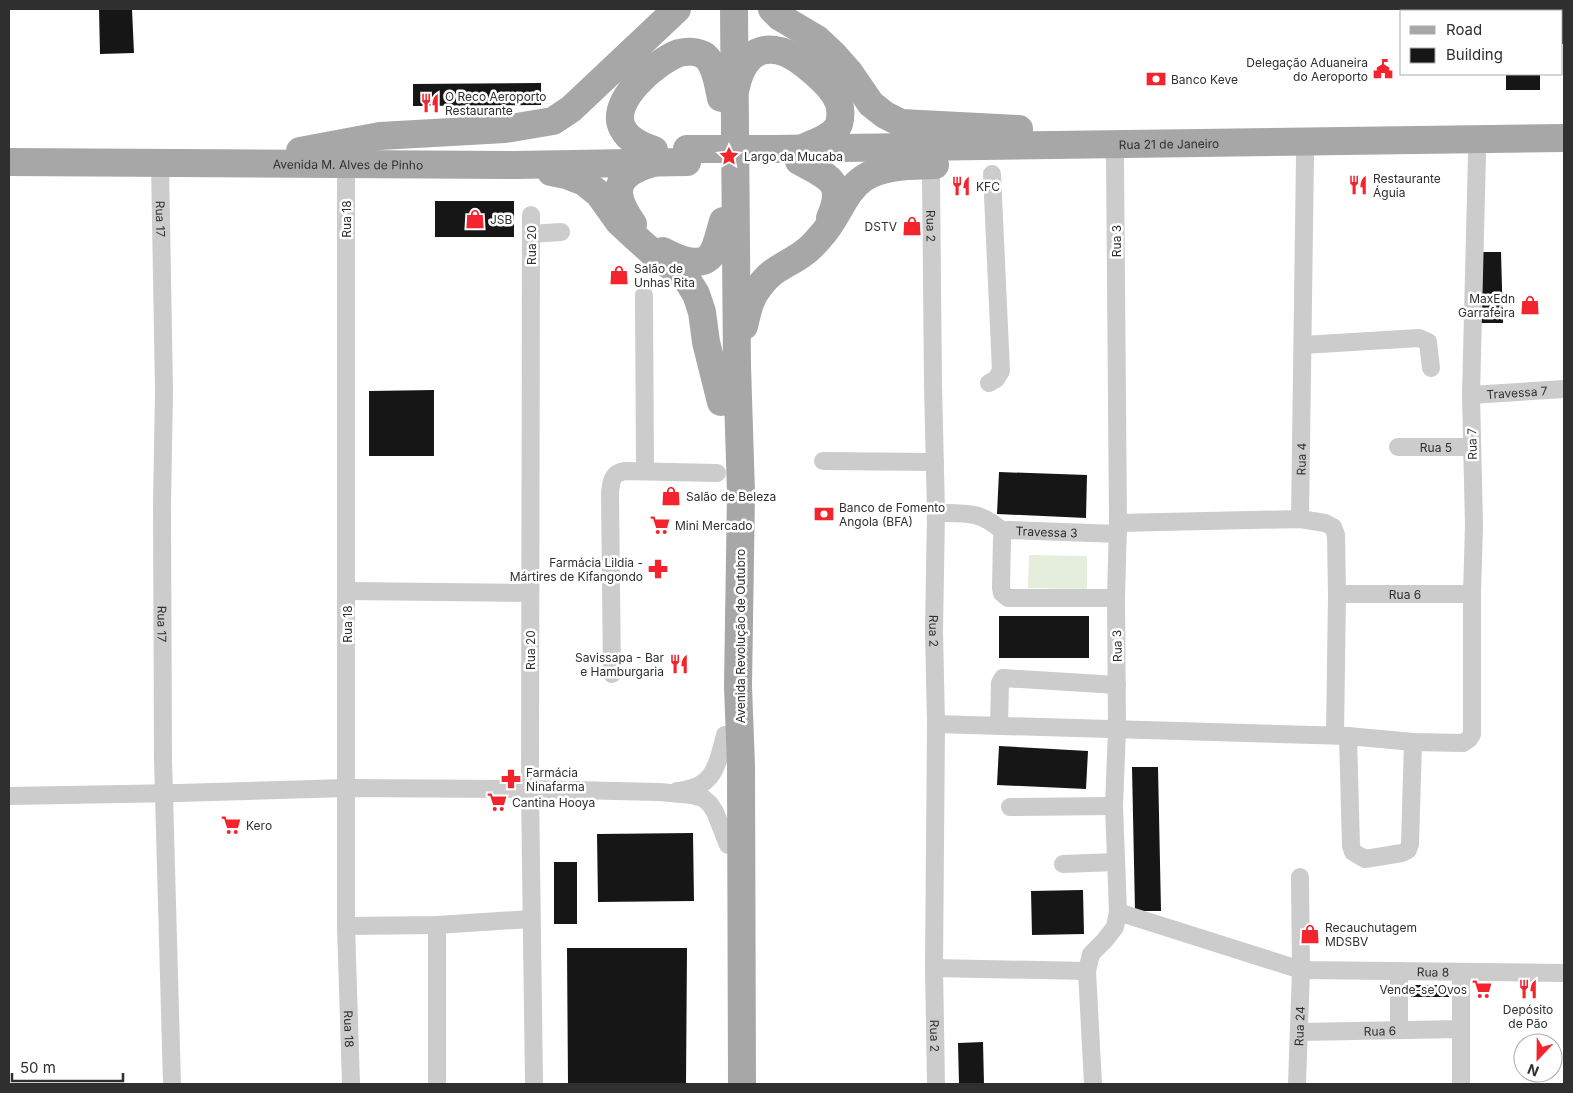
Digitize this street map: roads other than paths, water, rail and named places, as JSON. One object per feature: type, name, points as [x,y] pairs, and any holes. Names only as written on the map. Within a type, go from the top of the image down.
[{"type":"main road","points":[[300,151],[380,136],[505,129],[553,121],[571,109],[676,9]]},
{"type":"main road","name":"Avenida Revolução de Outubro","points":[[721,9],[728,98],[729,221],[737,366],[741,493],[738,686],[741,776],[742,1084]]},
{"type":"main road","name":"Avenida Revolução de Outubro","points":[[728,98],[734,9]]},
{"type":"main road","points":[[772,9],[780,17],[817,39],[849,72],[871,104],[885,115],[901,123],[1039,130],[1104,151]]},
{"type":"main road","points":[[728,98],[739,73],[755,53],[766,50],[781,51],[809,68],[832,91],[838,101],[840,111],[839,123],[835,130],[826,138],[786,155]]},
{"type":"main road","points":[[728,98],[709,60],[702,54],[680,53],[644,76],[623,102],[620,116],[622,128],[628,137],[654,156],[625,177],[620,186],[619,199],[623,211],[633,225],[669,254],[683,260],[696,262],[709,257],[713,253],[729,221]]},
{"type":"main road","name":"Rua 21 de Janeiro","points":[[786,155],[1104,151],[1564,138]]},
{"type":"main road","name":"Avenida M. Alves de Pinho","points":[[9,151],[300,151],[654,156],[786,155]]},
{"type":"main road","name":"Rua 21 de Janeiro","points":[[786,155],[1051,158],[1104,151],[1305,155],[1564,152]]},
{"type":"main road","points":[[729,221],[746,251],[754,260],[769,264],[781,263],[818,235],[829,220],[834,209],[836,190],[832,181],[825,174],[786,155]]},
{"type":"main road","name":"Avenida M. Alves de Pinho","points":[[9,162],[515,165],[654,156]]},
{"type":"main road","points":[[737,366],[749,305],[755,292],[771,274],[806,251],[821,236],[832,224],[852,188],[864,178],[885,169],[906,166],[1051,158]]},
{"type":"main road","points":[[515,165],[566,175],[584,182],[599,194],[619,222],[654,254],[686,278],[696,294],[702,312],[706,342],[721,402]]},
{"type":"main road","name":"Avenida Revolução de Outubro","points":[[728,1084],[728,845],[725,735],[724,495],[721,402],[729,221]]},
{"type":"street","name":"Rua 3","points":[[1087,971],[1091,954],[1105,940],[1114,927],[1118,912],[1114,806],[1117,730],[1116,598],[1118,528],[1104,151]]},
{"type":"street","name":"Rua 7","points":[[1413,742],[1463,743],[1469,740],[1472,734],[1474,525],[1471,395],[1477,154]]},
{"type":"street","name":"Rua 4","points":[[1300,519],[1305,155]]},
{"type":"street","name":"Rua 17","points":[[160,163],[164,390],[162,505],[164,794],[172,1084]]},
{"type":"street","name":"Rua 18","points":[[346,164],[346,926],[351,1084]]},
{"type":"street","points":[[989,383],[996,379],[1002,371],[992,174]]},
{"type":"street","name":"Rua 2","points":[[930,177],[936,513],[934,631],[936,724],[934,968],[936,1084]]},
{"type":"street","name":"Rua 20","points":[[531,215],[530,789],[534,1084]]},
{"type":"street","points":[[531,234],[561,232]]},
{"type":"street","points":[[644,295],[645,471]]},
{"type":"street","points":[[1303,345],[1425,339],[1428,342],[1431,368]]},
{"type":"street","name":"Travessa 7","points":[[1471,395],[1564,389]]},
{"type":"street","name":"Rua 5","points":[[1398,447],[1472,447]]},
{"type":"street","points":[[823,461],[935,462]]},
{"type":"street","points":[[612,674],[611,484],[613,477],[618,472],[717,473]]},
{"type":"street","points":[[936,513],[966,512],[980,516],[995,523],[1004,533]]},
{"type":"street","name":"Travessa 3","points":[[1116,598],[1008,598],[1002,593],[1001,588],[1002,538],[1004,533],[1008,530],[1118,528],[1300,519]]},
{"type":"street","points":[[936,724],[1341,736],[1413,742],[1410,844],[1408,850],[1402,853],[1365,859],[1352,852],[1341,736],[1336,535],[1333,527],[1325,523],[1300,519]]},
{"type":"street","points":[[347,591],[530,593]]},
{"type":"street","name":"Rua 6","points":[[1337,594],[1472,594]]},
{"type":"street","points":[[999,726],[1000,683],[1003,678],[1117,685]]},
{"type":"street","points":[[659,792],[692,788],[708,778],[716,767],[725,735]]},
{"type":"street","points":[[9,796],[164,794],[346,788],[659,792],[703,798],[715,812],[728,845]]},
{"type":"street","points":[[1010,806],[1114,806]]},
{"type":"street","points":[[1063,864],[1116,862]]},
{"type":"street","name":"Rua 24","points":[[1297,1084],[1301,970],[1300,877]]},
{"type":"street","name":"Rua 8","points":[[1118,912],[1301,970],[1564,973]]},
{"type":"street","points":[[346,926],[437,925],[531,918]]},
{"type":"street","points":[[437,925],[437,1080]]},
{"type":"street","points":[[934,968],[1087,971],[1093,1084]]},
{"type":"street","points":[[1399,971],[1400,1030]]},
{"type":"street","points":[[1461,972],[1461,1084]]},
{"type":"street","name":"Rua 6","points":[[1300,1032],[1461,1029]]},
{"type":"place","name":"Delegação Aduaneira do Aeroporto","points":[[1383,69]]},
{"type":"place","name":"Banco Keve","points":[[1156,79]]},
{"type":"place","name":"O Reco Aeroporto Restaurante","points":[[430,103]]},
{"type":"place","name":"Largo da Mucaba","points":[[729,156]]},
{"type":"place","name":"Restaurante Águia","points":[[1358,185]]},
{"type":"place","name":"KFC","points":[[961,186]]},
{"type":"place","name":"JSB","points":[[475,219]]},
{"type":"place","name":"DSTV","points":[[912,226]]},
{"type":"place","name":"Salão de Unhas Rita","points":[[619,275]]},
{"type":"place","name":"MaxEdn Garrafeira","points":[[1530,305]]},
{"type":"place","name":"Salão de Beleza","points":[[671,496]]},
{"type":"place","name":"Banco de Fomento Angola (BFA)","points":[[824,514]]},
{"type":"place","name":"Mini Mercado","points":[[660,525]]},
{"type":"place","name":"Farmácia Lildia - Mártires de Kifangondo","points":[[658,569]]},
{"type":"place","name":"Savissapa - Bar e Hamburgaria","points":[[679,664]]},
{"type":"place","name":"Farmácia Ninafarma","points":[[511,779]]},
{"type":"place","name":"Cantina Hooya","points":[[497,802]]},
{"type":"place","name":"Kero","points":[[231,825]]},
{"type":"place","name":"Recauchutagem MDSBV","points":[[1310,934]]},
{"type":"place","name":"Vende-se Ovos","points":[[1482,989]]},
{"type":"place","name":"Depósito de Pão","points":[[1528,989]]}]
